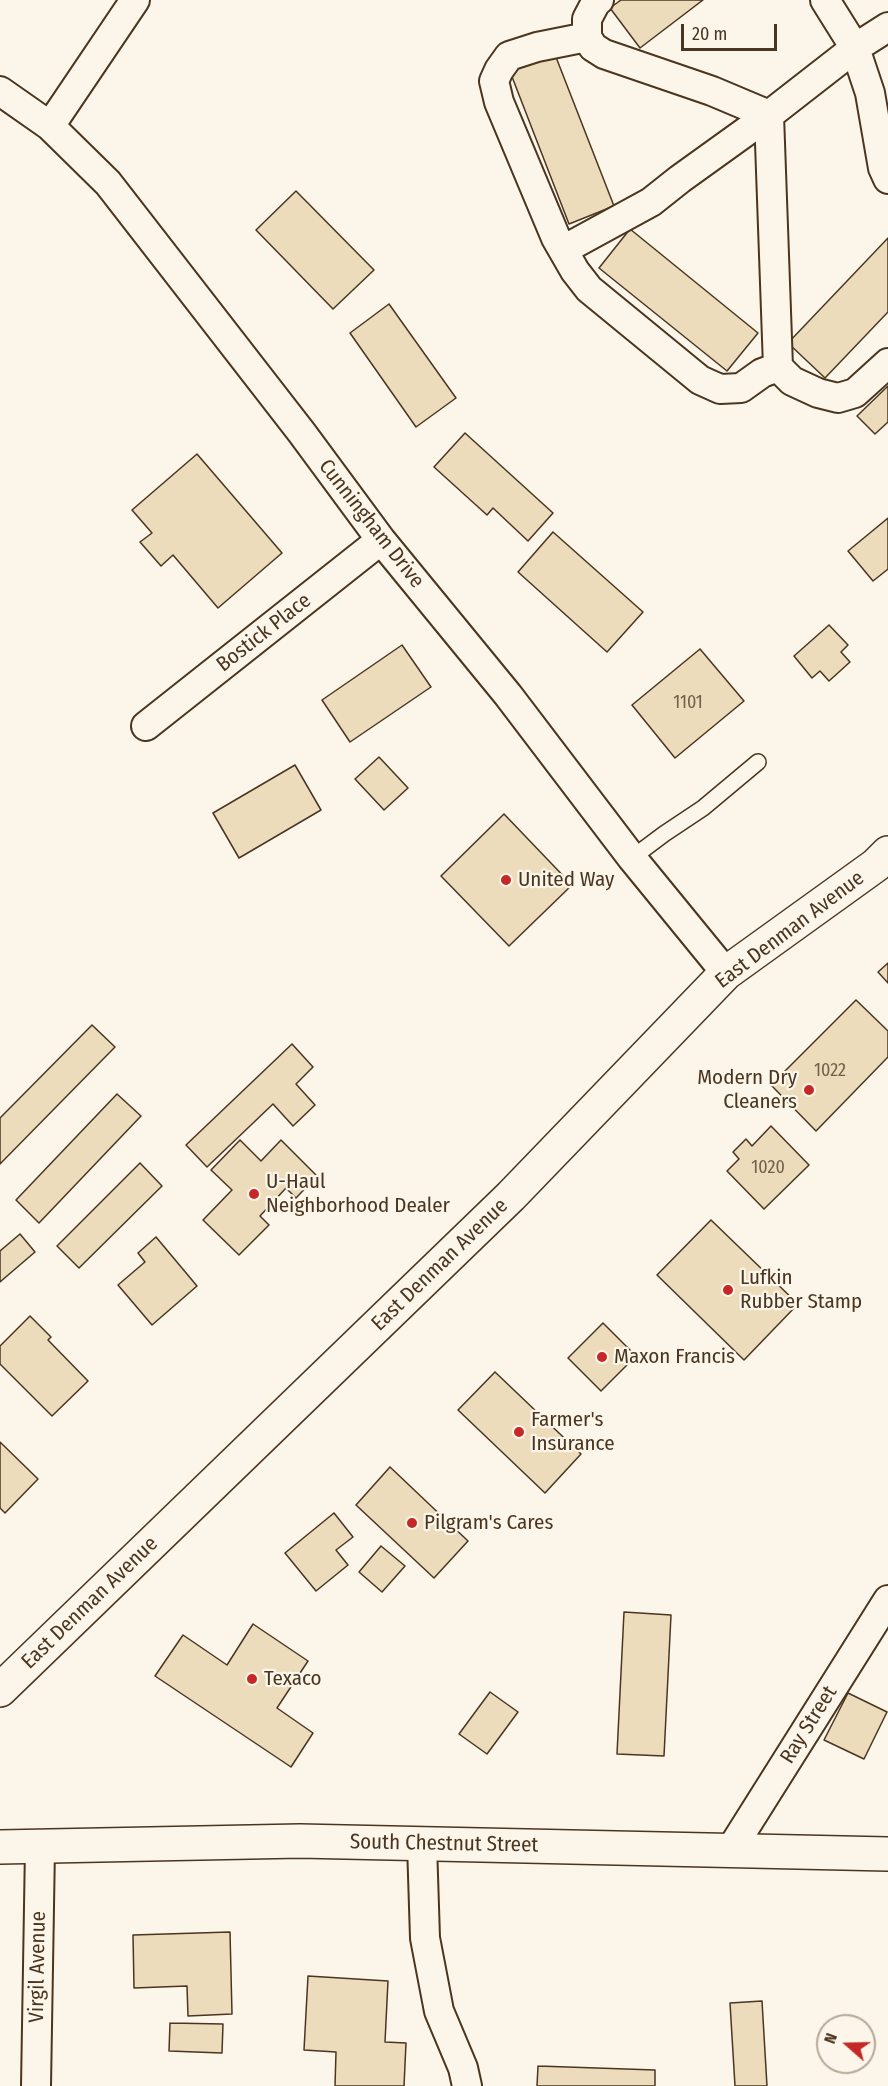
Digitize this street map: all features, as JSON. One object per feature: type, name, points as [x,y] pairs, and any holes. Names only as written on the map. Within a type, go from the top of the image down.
[{"type":"main road","name":"East Denman Avenue","points":[[0,1690],[511,1196],[726,973],[876,865],[888,853]]},
{"type":"main road","name":"South Chestnut Street","points":[[0,1847],[300,1841],[888,1854]]},
{"type":"street","points":[[50,126],[135,0]]},
{"type":"street","points":[[599,0],[587,19],[587,37],[593,47],[604,54],[712,91],[769,115]]},
{"type":"street","points":[[825,0],[855,48],[870,93],[882,168],[888,179]]},
{"type":"street","points":[[563,250],[651,202],[855,48],[888,27]]},
{"type":"street","points":[[587,37],[537,47],[509,56],[494,81],[499,102],[556,238],[575,272],[589,289],[700,380],[720,389],[741,388],[762,373],[778,367]]},
{"type":"street","name":"Cunningham Drive","points":[[0,91],[50,126],[108,183],[302,433],[381,540],[508,695],[632,858],[726,973]]},
{"type":"street","points":[[769,115],[778,367],[792,381],[818,393],[838,398],[855,393],[888,363]]},
{"type":"street","name":"Bostick Place","points":[[146,726],[381,540]]},
{"type":"street","name":"Ray Street","points":[[730,1851],[888,1600]]},
{"type":"street","points":[[423,1844],[425,1938],[439,2011],[463,2068],[467,2086]]},
{"type":"street","name":"Virgil Avenue","points":[[36,2086],[40,1847]]},
{"type":"lane","points":[[632,858],[703,808],[758,762]]},
{"type":"building","points":[[621,0],[703,0],[640,48],[610,8]]},
{"type":"building","points":[[554,52],[614,206],[569,224],[509,69]]},
{"type":"building","points":[[296,191],[374,270],[333,309],[256,230]]},
{"type":"building","points":[[630,229],[758,333],[727,371],[599,268]]},
{"type":"building","points":[[888,238],[888,312],[825,378],[788,343]]},
{"type":"building","points":[[389,304],[456,398],[416,427],[350,333]]},
{"type":"building","points":[[888,386],[888,422],[875,434],[857,416]]},
{"type":"building","points":[[465,433],[553,513],[528,541],[493,508],[487,515],[434,467]]},
{"type":"building","points":[[197,454],[282,553],[218,608],[173,555],[161,566],[140,542],[152,533],[132,510]]},
{"type":"building","points":[[888,518],[888,569],[873,581],[848,551]]},
{"type":"building","points":[[553,532],[643,612],[607,652],[518,572]]},
{"type":"building","points":[[829,625],[848,645],[841,652],[850,662],[829,681],[820,671],[812,678],[794,656]]},
{"type":"building","points":[[402,645],[431,687],[350,742],[322,700]]},
{"type":"building","points":[[700,649],[744,701],[675,758],[632,705]]},
{"type":"building","points":[[379,757],[408,788],[384,810],[355,779]]},
{"type":"building","points":[[295,765],[321,810],[239,858],[213,813]]},
{"type":"building","name":"United Way","points":[[504,814],[572,885],[509,946],[441,876]]},
{"type":"building","points":[[888,963],[888,983],[878,972]]},
{"type":"building","points":[[856,1000],[888,1031],[888,1057],[816,1131],[771,1085]]},
{"type":"building","points":[[92,1025],[115,1047],[0,1164],[0,1118]]},
{"type":"building","points":[[292,1044],[313,1067],[296,1084],[315,1105],[293,1126],[273,1104],[207,1167],[186,1145]]},
{"type":"building","points":[[117,1094],[141,1116],[39,1223],[16,1200]]},
{"type":"building","points":[[771,1126],[809,1165],[764,1209],[727,1171],[739,1159],[733,1152],[746,1139],[752,1146]]},
{"type":"building","name":"U-Haul Neighborhood Dealer","points":[[240,1140],[261,1161],[281,1140],[317,1176],[296,1198],[286,1188],[260,1216],[269,1225],[239,1255],[203,1220],[232,1190],[211,1170]]},
{"type":"building","points":[[140,1163],[162,1186],[79,1268],[57,1246]]},
{"type":"building","name":"Lufkin Rubber Stamp","points":[[711,1220],[798,1304],[744,1360],[657,1275]]},
{"type":"building","points":[[20,1234],[35,1252],[0,1282],[0,1251]]},
{"type":"building","points":[[156,1237],[197,1286],[152,1325],[118,1285],[145,1262],[138,1253]]},
{"type":"building","points":[[30,1316],[51,1337],[48,1340],[88,1381],[52,1416],[0,1364],[0,1346]]},
{"type":"building","name":"Maxon Francis","points":[[603,1323],[636,1356],[601,1391],[568,1358]]},
{"type":"building","name":"Farmer's Insurance","points":[[495,1372],[581,1454],[545,1493],[458,1410]]},
{"type":"building","points":[[0,1442],[38,1479],[5,1513],[0,1508]]},
{"type":"building","name":"Pilgram's Cares","points":[[390,1467],[468,1541],[434,1578],[356,1505]]},
{"type":"building","points":[[334,1513],[353,1537],[336,1550],[348,1565],[316,1591],[285,1553]]},
{"type":"building","points":[[381,1546],[405,1566],[382,1592],[359,1572]]},
{"type":"building","points":[[624,1612],[671,1615],[664,1756],[617,1754]]},
{"type":"building","points":[[253,1624],[308,1661],[277,1708],[313,1733],[291,1767],[155,1676],[183,1635],[227,1665]]},
{"type":"building","points":[[490,1692],[518,1712],[487,1754],[459,1734]]},
{"type":"building","points":[[848,1693],[887,1712],[864,1759],[824,1740]]},
{"type":"building","points":[[230,1932],[232,2014],[188,2016],[187,1986],[134,1988],[133,1935]]},
{"type":"building","points":[[308,1976],[388,1981],[385,2042],[406,2043],[404,2086],[335,2086],[336,2052],[304,2050]]},
{"type":"building","points":[[762,2001],[767,2086],[735,2086],[730,2003]]},
{"type":"building","points":[[170,2023],[223,2024],[222,2053],[169,2051]]},
{"type":"building","points":[[538,2066],[655,2070],[655,2086],[537,2086]]},
{"type":"place","name":"United Way","points":[[506,880]]},
{"type":"place","name":"Modern Dry Cleaners","points":[[809,1090]]},
{"type":"place","name":"U-Haul Neighborhood Dealer","points":[[254,1194]]},
{"type":"place","name":"Lufkin Rubber Stamp","points":[[728,1290]]},
{"type":"place","name":"Maxon Francis","points":[[602,1357]]},
{"type":"place","name":"Farmer's Insurance","points":[[519,1432]]},
{"type":"place","name":"Pilgram's Cares","points":[[412,1523]]},
{"type":"place","name":"Texaco","points":[[252,1679]]}]
